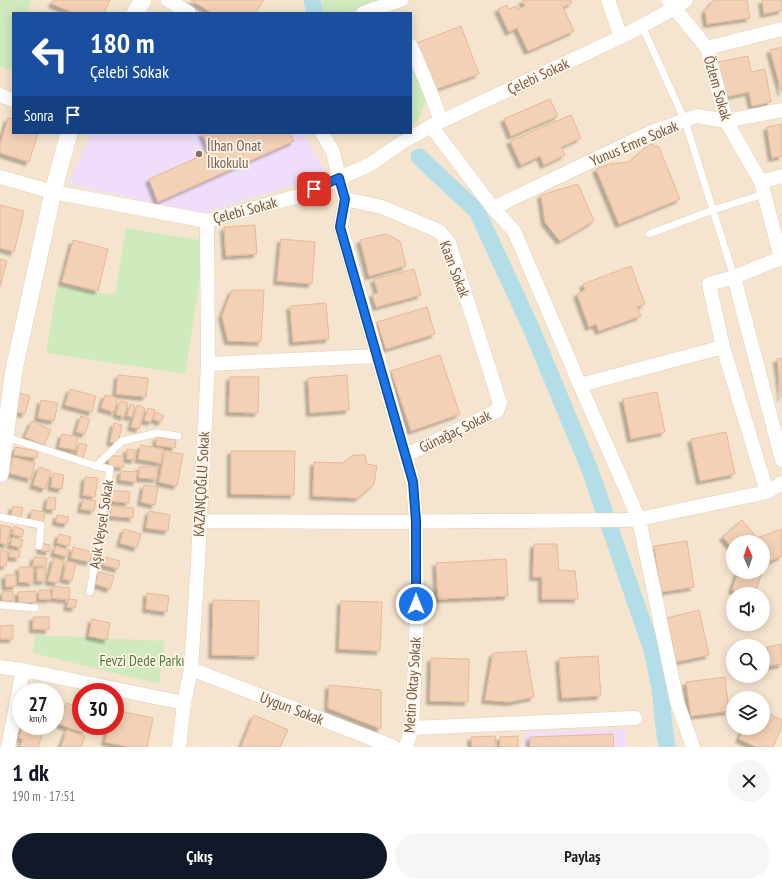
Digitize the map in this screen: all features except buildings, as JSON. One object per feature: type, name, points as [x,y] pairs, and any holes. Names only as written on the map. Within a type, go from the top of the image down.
[{"type":"street","points":[[136,12],[143,0]]},
{"type":"street","points":[[168,0],[187,12]]},
{"type":"street","points":[[608,0],[621,37]]},
{"type":"street","name":"Çelebi Sokak","points":[[0,177],[53,192],[207,221],[302,195],[371,164],[398,145],[436,124],[621,37],[642,26],[676,3]]},
{"type":"street","name":"Özlem Sokak","points":[[676,3],[707,48],[726,121],[762,188],[782,258]]},
{"type":"street","points":[[367,12],[396,4]]},
{"type":"street","points":[[707,48],[782,29]]},
{"type":"street","points":[[412,48],[430,91],[436,124],[493,208],[514,231],[639,518],[677,702],[693,747]]},
{"type":"street","points":[[0,95],[12,100]]},
{"type":"street","name":"Yunus Emre Sokak","points":[[493,208],[654,131],[697,116],[726,121],[782,110]]},
{"type":"street","points":[[0,474],[6,437],[6,419],[15,363],[53,192],[69,134]]},
{"type":"street","name":"Metin Oktay Sokak","points":[[323,134],[333,152],[345,199],[340,227],[413,482],[416,521],[416,618],[412,728],[406,747]]},
{"type":"street","points":[[762,188],[782,176]]},
{"type":"street","name":"Kaan Sokak","points":[[345,199],[382,206],[439,231],[449,243],[500,403]]},
{"type":"street","name":"KAZANÇOĞLU Sokak","points":[[179,747],[184,702],[191,669],[198,562],[208,364],[207,221]]},
{"type":"street","points":[[767,492],[723,347],[709,284],[734,277],[782,258]]},
{"type":"street","points":[[734,277],[782,460]]},
{"type":"street","points":[[580,385],[723,347]]},
{"type":"street","points":[[208,364],[378,356]]},
{"type":"street","name":"Günağaç Sokak","points":[[406,455],[497,412],[500,403]]},
{"type":"street","points":[[199,521],[362,522],[623,520],[767,492],[782,483]]},
{"type":"street","points":[[0,667],[23,670],[184,702]]},
{"type":"street","name":"Uygun Sokak","points":[[191,669],[394,747]]},
{"type":"street","points":[[8,747],[23,670]]},
{"type":"street","points":[[412,728],[635,718]]},
{"type":"lane","points":[[642,26],[685,121],[734,277]]},
{"type":"lane","points":[[649,234],[713,210],[762,188]]},
{"type":"lane","points":[[96,466],[122,441],[158,432],[178,436]]},
{"type":"lane","name":"Aşık Veysel Sokak","points":[[6,437],[96,466],[110,469],[90,592]]},
{"type":"lane","points":[[0,517],[42,525],[38,546]]},
{"type":"lane","points":[[0,605],[36,608]]},
{"type":"shaded area","points":[[0,0],[782,0],[782,747],[0,747]]},
{"type":"shaded area","name":"İlhan Onat İlkokulu","points":[[91,134],[305,134],[327,175],[203,213],[68,184]]},
{"type":"shaded area","points":[[626,729],[626,747],[525,747],[524,732]]},
{"type":"green space","points":[[0,0],[31,0],[28,12],[12,12],[12,71],[0,66]]},
{"type":"green space","points":[[322,0],[388,0],[349,12],[323,12]]},
{"type":"green space","points":[[412,66],[427,98],[418,120],[412,123]]},
{"type":"green space","points":[[126,228],[206,241],[185,374],[46,353],[57,286],[115,295]]},
{"type":"green space","name":"Fevzi Dede Parkı","points":[[35,635],[165,641],[159,684],[33,653]]},
{"type":"waterway","points":[[312,0],[315,12]]},
{"type":"waterway","points":[[419,157],[477,211],[532,330],[590,470],[652,650],[660,689],[667,747]]},
{"type":"place","name":"İlhan Onat İlkokulu","points":[[199,154]]},
{"type":"route","points":[[314,189],[339,178],[345,199],[340,227],[413,482],[416,521],[416,604]]}]
